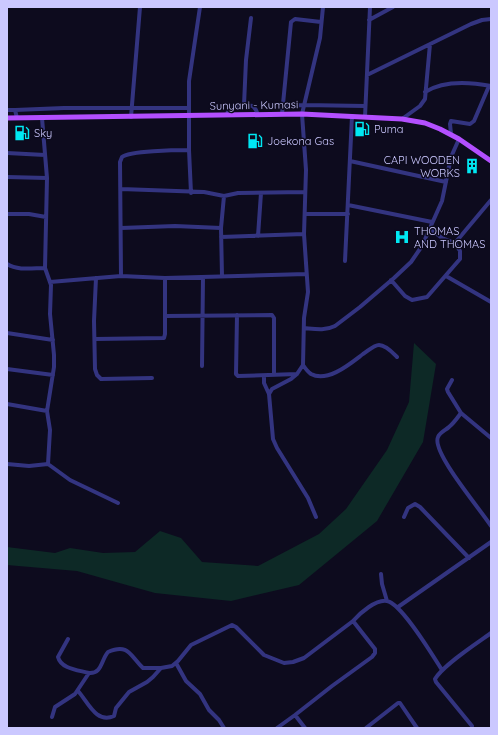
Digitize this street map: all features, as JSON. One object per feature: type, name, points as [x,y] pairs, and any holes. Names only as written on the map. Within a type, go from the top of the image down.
[{"type":"main road","name":"Sunyani - Kumasi","points":[[7,118],[302,114],[402,119],[425,123],[451,134],[491,161]]},
{"type":"street","points":[[131,117],[140,7]]},
{"type":"street","points":[[191,193],[189,150],[189,81],[200,7]]},
{"type":"street","points":[[269,394],[272,389],[292,379],[303,365],[304,328],[308,292],[304,234],[305,160],[302,114],[320,38],[323,7]]},
{"type":"street","points":[[365,117],[370,7]]},
{"type":"street","points":[[369,20],[393,7]]},
{"type":"street","points":[[244,104],[246,60],[251,18]]},
{"type":"street","points":[[282,114],[291,22],[295,19],[322,22]]},
{"type":"street","points":[[368,75],[471,24],[482,20],[491,19]]},
{"type":"street","points":[[402,119],[425,99],[430,44]]},
{"type":"street","points":[[425,92],[432,87],[445,84],[471,83],[490,86],[474,121],[470,124],[451,121],[451,134]]},
{"type":"street","points":[[227,115],[228,111],[244,104],[255,107],[258,114]]},
{"type":"street","points":[[283,106],[365,106]]},
{"type":"street","points":[[7,110],[64,108],[189,108]]},
{"type":"street","points":[[15,110],[17,118]]},
{"type":"street","points":[[345,261],[352,116]]},
{"type":"street","points":[[42,118],[47,178],[45,268],[50,282],[50,314],[54,367],[47,411],[50,430],[48,464]]},
{"type":"street","points":[[304,328],[322,330],[335,326],[360,307],[411,262],[422,246],[442,201],[451,157],[459,138]]},
{"type":"street","points":[[121,276],[120,162],[122,157],[125,155],[162,151],[189,150]]},
{"type":"street","points":[[7,153],[45,155]]},
{"type":"street","points":[[350,161],[446,182]]},
{"type":"street","points":[[7,177],[47,178]]},
{"type":"street","points":[[121,189],[210,193],[224,196],[233,194],[305,192]]},
{"type":"street","points":[[258,236],[261,193]]},
{"type":"street","points":[[222,276],[221,228],[224,196]]},
{"type":"street","points":[[455,243],[491,200]]},
{"type":"street","points":[[348,205],[432,222]]},
{"type":"street","points":[[7,214],[17,213],[46,217]]},
{"type":"street","points":[[305,214],[348,214]]},
{"type":"street","points":[[121,228],[175,226],[221,228]]},
{"type":"street","points":[[390,280],[412,300],[427,297],[460,259],[460,252],[455,243],[442,238],[430,229]]},
{"type":"street","points":[[221,237],[304,234]]},
{"type":"street","points":[[7,264],[12,267],[22,269],[45,268]]},
{"type":"street","points":[[50,282],[121,276],[165,278],[306,274]]},
{"type":"street","points":[[446,276],[491,302]]},
{"type":"street","points":[[202,366],[203,277]]},
{"type":"street","points":[[96,278],[95,369],[97,375],[101,379],[152,378]]},
{"type":"street","points":[[95,339],[163,338],[165,334],[165,278]]},
{"type":"street","points":[[237,315],[236,374],[238,376],[297,374]]},
{"type":"street","points":[[165,316],[272,315],[274,318],[275,339],[274,375]]},
{"type":"street","points":[[7,333],[53,340]]},
{"type":"street","points":[[303,365],[312,375],[328,375],[338,371],[371,348],[378,345],[390,350],[397,357]]},
{"type":"street","points":[[7,369],[53,375]]},
{"type":"street","points":[[264,376],[264,383],[269,394],[273,439],[308,498],[316,517]]},
{"type":"street","points":[[452,380],[447,389],[461,413],[491,438]]},
{"type":"street","points":[[7,404],[47,411]]},
{"type":"street","points":[[461,413],[451,426],[439,434],[437,442],[439,451],[447,466],[491,526]]},
{"type":"street","points":[[7,464],[29,466],[48,464],[70,480],[118,503]]},
{"type":"street","points":[[404,518],[408,508],[415,504],[420,506],[469,558]]},
{"type":"street","points":[[398,607],[491,542]]},
{"type":"street","points":[[381,574],[387,601]]},
{"type":"street","points":[[68,639],[58,657],[59,662],[63,666],[89,673],[93,673],[99,669],[108,652],[121,648],[127,650],[143,668],[161,668],[172,666],[191,645],[232,625],[236,627],[267,657],[284,662],[298,661],[353,621],[364,610],[372,605],[387,601],[398,607],[409,620],[442,670]]},
{"type":"street","points":[[277,728],[372,657],[375,653],[375,649],[353,621]]},
{"type":"street","points":[[472,726],[436,682],[435,678],[442,670],[463,653],[491,634]]},
{"type":"street","points":[[176,663],[186,681],[200,694],[209,710],[219,720],[224,728]]},
{"type":"street","points":[[78,691],[97,715],[108,719],[114,716],[116,708],[129,692],[141,686],[153,677],[161,668]]},
{"type":"street","points":[[52,717],[55,707],[78,691],[89,673]]},
{"type":"street","points":[[366,728],[398,703],[402,706],[417,728]]},
{"type":"street","points":[[295,715],[305,728]]},
{"type":"green space","points":[[414,343],[436,364],[423,442],[377,521],[299,585],[231,601],[155,593],[77,571],[7,565],[7,547],[55,553],[70,548],[103,553],[135,552],[160,531],[181,538],[202,562],[258,566],[319,534],[346,509],[387,450],[409,402]]},
{"type":"place","name":"Puma","points":[[362,129]]},
{"type":"place","name":"Sky","points":[[22,133]]},
{"type":"place","name":"Joekona Gas","points":[[255,141]]},
{"type":"place","name":"CAPI WOODEN WORKS","points":[[472,166]]},
{"type":"place","name":"THOMAS AND THOMAS","points":[[402,237]]}]
